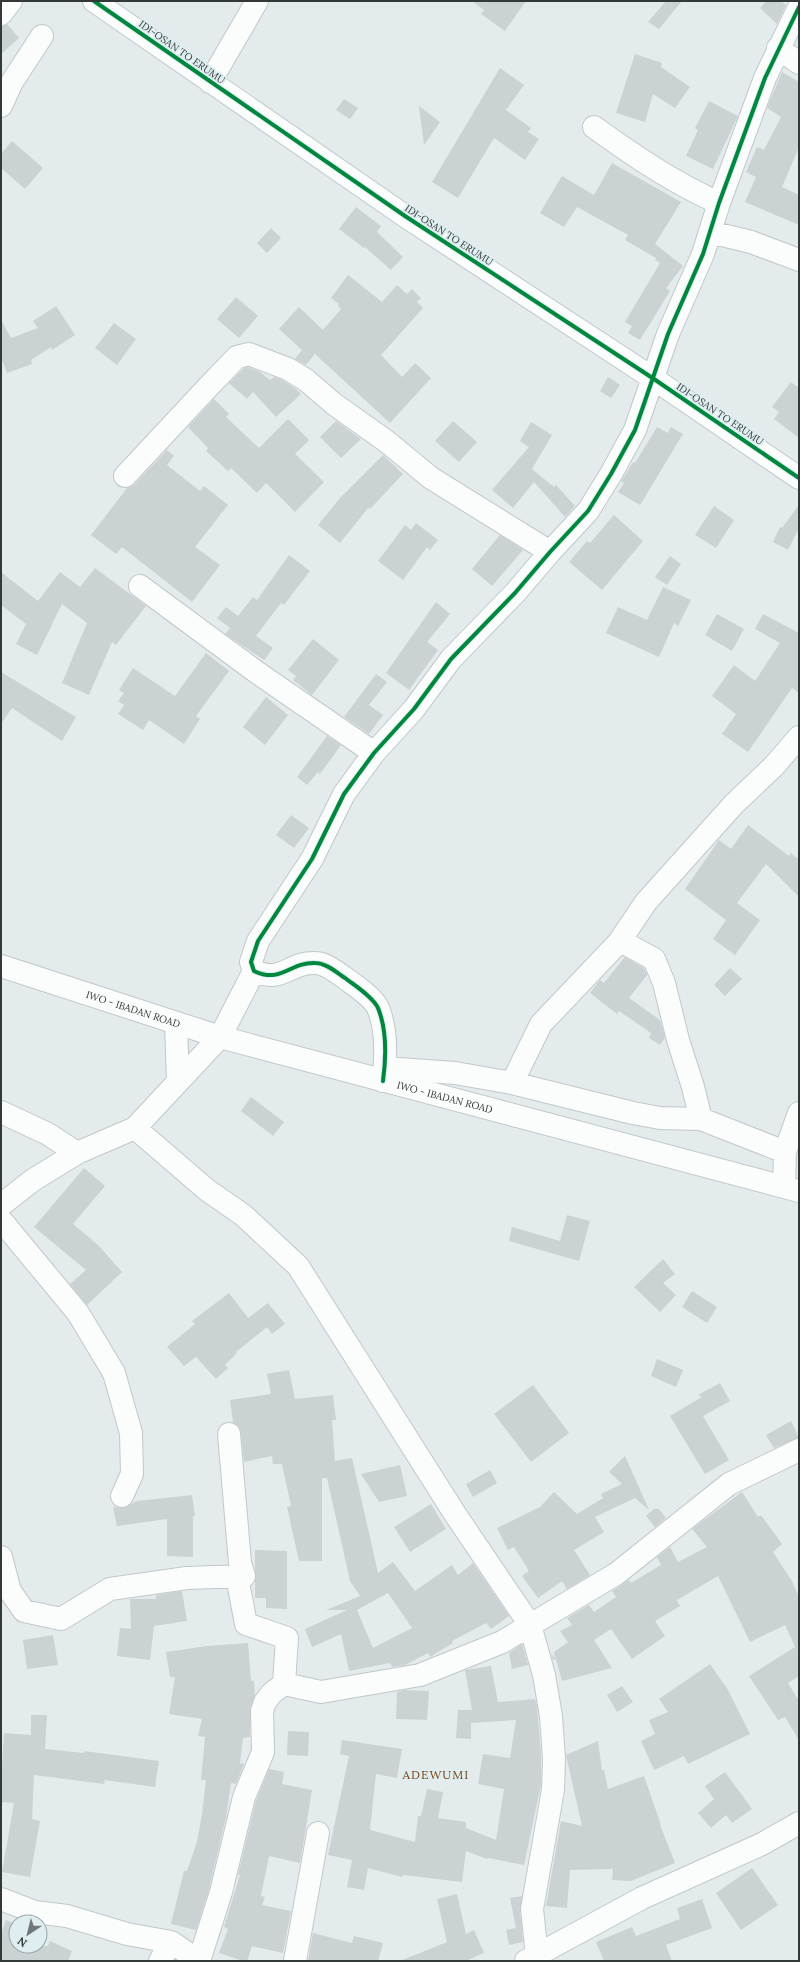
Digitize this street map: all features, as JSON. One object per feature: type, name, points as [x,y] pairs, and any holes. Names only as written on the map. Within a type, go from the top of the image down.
[{"type":"street","points":[[1,14],[11,1]]},
{"type":"street","name":"IDI-OSAN TO ERUMU","points":[[94,1],[405,216],[651,377],[799,478]]},
{"type":"street","points":[[210,82],[257,1]]},
{"type":"street","points":[[785,1152],[701,1119],[660,1118],[633,1113],[512,1083],[455,1073],[384,1074],[384,1036],[378,1008],[361,990],[332,969],[316,963],[302,964],[274,976],[264,975],[254,971],[250,962],[258,941],[312,860],[344,794],[374,753],[414,709],[451,659],[515,593],[588,511],[611,474],[635,430],[651,377],[703,254],[719,203],[765,78],[778,48],[799,7]]},
{"type":"street","points":[[1,106],[12,82],[42,36]]},
{"type":"street","points":[[778,48],[799,63]]},
{"type":"street","points":[[594,128],[638,159],[697,193],[719,203]]},
{"type":"street","points":[[710,232],[751,242],[799,260]]},
{"type":"street","points":[[125,476],[237,357],[249,354],[288,369],[306,380],[334,404],[386,442],[431,478],[550,552]]},
{"type":"street","points":[[140,586],[255,671],[374,753]]},
{"type":"street","points":[[512,1083],[541,1024],[619,942],[646,902],[734,804],[774,766],[799,737]]},
{"type":"street","points":[[619,942],[628,945],[654,959],[664,983],[678,1040],[693,1087],[701,1119]]},
{"type":"street","name":"IWO - IBADAN ROAD","points":[[1,966],[220,1037],[384,1074],[792,1188]]},
{"type":"street","points":[[1,1205],[33,1180],[77,1153],[135,1128],[220,1037],[254,971]]},
{"type":"street","points":[[176,1023],[178,1082]]},
{"type":"street","points":[[1,1112],[48,1134],[77,1153]]},
{"type":"street","points":[[792,1188],[785,1152],[799,1113]]},
{"type":"street","points":[[135,1128],[207,1190],[243,1215],[298,1266],[455,1514],[530,1625],[544,1675],[554,1759],[553,1790],[532,1909],[532,1959],[642,1898],[762,1844],[799,1823]]},
{"type":"street","points":[[1,1220],[78,1313],[114,1373],[131,1433],[132,1474],[122,1496]]},
{"type":"street","points":[[229,1434],[240,1563],[244,1576]]},
{"type":"street","points":[[1,1899],[35,1912],[67,1916],[127,1934],[171,1942],[199,1961],[221,1892],[244,1797],[263,1752],[262,1711],[265,1702],[272,1693],[284,1684],[321,1692],[420,1675],[502,1642],[616,1574],[728,1484],[799,1450]]},
{"type":"street","points":[[1,1557],[10,1591],[24,1612],[61,1619],[110,1589],[187,1578],[244,1576]]},
{"type":"street","points":[[244,1576],[237,1577],[246,1624],[287,1638],[284,1684]]},
{"type":"street","points":[[295,1961],[318,1833]]},
{"type":"street","points":[[160,1961],[171,1942]]},
{"type":"building","points":[[472,1],[526,1],[505,31],[481,14],[484,10]]},
{"type":"building","points":[[666,1],[682,1],[659,29],[648,22]]},
{"type":"building","points":[[766,1],[781,1],[786,5],[777,24],[760,8]]},
{"type":"building","points":[[7,24],[19,38],[1,54],[1,26]]},
{"type":"building","points":[[635,54],[662,63],[661,67],[690,87],[675,108],[653,94],[645,122],[616,113]]},
{"type":"building","points":[[500,68],[524,85],[506,110],[531,128],[528,132],[539,139],[525,160],[494,138],[458,198],[432,182]]},
{"type":"building","points":[[782,72],[799,82],[799,147],[782,187],[799,195],[799,225],[745,202],[756,177],[746,172],[757,147],[764,150],[781,117],[767,108]]},
{"type":"building","points":[[344,99],[358,108],[350,119],[336,110]]},
{"type":"building","points":[[709,101],[738,116],[713,169],[686,156],[698,130],[695,128]]},
{"type":"building","points":[[419,106],[440,122],[424,145]]},
{"type":"building","points":[[12,141],[43,168],[25,189],[1,168],[1,154]]},
{"type":"building","points":[[612,163],[681,202],[655,244],[683,266],[666,288],[670,291],[640,340],[628,333],[632,326],[625,322],[660,263],[655,260],[656,258],[625,240],[628,235],[577,207],[564,227],[540,213],[562,176],[594,195]]},
{"type":"building","points":[[356,207],[381,226],[377,232],[403,257],[391,270],[365,247],[364,248],[339,229]]},
{"type":"building","points":[[271,228],[281,238],[267,253],[257,243]]},
{"type":"building","points":[[348,275],[382,302],[397,285],[407,294],[412,289],[421,298],[417,302],[423,308],[381,355],[402,377],[415,363],[431,378],[390,423],[315,354],[306,365],[295,359],[302,350],[279,329],[299,307],[323,330],[341,309],[338,306],[339,304],[331,298]]},
{"type":"building","points":[[236,297],[258,316],[239,338],[217,319]]},
{"type":"building","points":[[56,306],[75,335],[52,350],[51,347],[31,360],[32,364],[7,373],[1,357],[1,320],[11,338],[38,328],[33,321]]},
{"type":"building","points":[[114,323],[136,339],[117,365],[95,348]]},
{"type":"building","points":[[248,367],[260,372],[270,380],[274,377],[282,380],[301,394],[276,417],[253,392],[247,399],[229,383],[244,368]]},
{"type":"building","points":[[608,377],[620,385],[611,398],[600,391]]},
{"type":"building","points":[[791,382],[799,388],[799,438],[774,419],[779,412],[772,407]]},
{"type":"building","points":[[214,399],[229,414],[226,417],[259,448],[288,419],[309,440],[295,454],[324,482],[295,512],[266,483],[257,493],[231,468],[228,471],[206,451],[208,448],[188,427]]},
{"type":"building","points":[[336,421],[361,439],[341,458],[320,437]]},
{"type":"building","points":[[453,421],[477,442],[459,462],[435,441]]},
{"type":"building","points":[[531,422],[552,435],[532,469],[554,487],[556,485],[575,506],[565,517],[534,482],[513,508],[492,490],[529,447],[520,441]]},
{"type":"building","points":[[657,427],[668,433],[671,427],[683,434],[640,505],[618,492],[624,483],[621,481],[633,462],[635,463]]},
{"type":"building","points":[[167,450],[174,456],[167,465],[200,491],[204,486],[228,505],[195,547],[220,565],[192,602],[122,547],[116,554],[91,535],[127,488],[134,485]]},
{"type":"building","points":[[383,455],[403,474],[370,509],[368,508],[340,543],[318,525],[340,498]]},
{"type":"building","points":[[799,505],[799,528],[788,550],[773,542],[780,527],[782,528]]},
{"type":"building","points":[[714,506],[734,520],[716,548],[695,535]]},
{"type":"building","points":[[614,515],[643,541],[602,590],[569,562],[587,541],[590,543]]},
{"type":"building","points":[[416,523],[438,540],[430,550],[427,547],[403,580],[378,561],[405,525],[411,530]]},
{"type":"building","points":[[500,535],[523,550],[492,586],[472,569]]},
{"type":"building","points":[[289,555],[310,571],[284,605],[281,603],[256,636],[273,648],[264,660],[225,634],[230,628],[217,618],[226,607],[238,616],[253,597],[257,600]]},
{"type":"building","points":[[670,556],[681,564],[667,585],[655,577]]},
{"type":"building","points":[[95,568],[146,606],[116,645],[112,642],[89,695],[62,683],[87,623],[62,604],[37,655],[16,644],[26,624],[1,605],[1,572],[38,601],[60,572],[80,587]]},
{"type":"building","points":[[663,587],[691,600],[678,626],[674,623],[659,657],[606,633],[618,607],[647,620]]},
{"type":"building","points":[[436,602],[450,614],[427,642],[438,650],[409,690],[386,673]]},
{"type":"building","points":[[717,614],[744,629],[732,651],[705,635]]},
{"type":"building","points":[[763,614],[799,633],[799,693],[792,688],[748,752],[722,734],[736,714],[712,696],[734,665],[755,681],[780,643],[755,629]]},
{"type":"building","points":[[313,639],[339,660],[312,695],[293,680],[296,676],[288,670]]},
{"type":"building","points":[[206,653],[229,671],[196,716],[200,719],[184,744],[149,720],[143,730],[118,714],[124,705],[118,701],[124,693],[119,690],[133,668],[175,696]]},
{"type":"building","points":[[1,672],[76,717],[62,741],[12,708],[1,724]]},
{"type":"building","points":[[376,674],[387,682],[369,705],[383,715],[369,734],[344,717]]},
{"type":"building","points":[[266,697],[288,715],[265,745],[243,727]]},
{"type":"building","points":[[327,736],[341,745],[320,774],[318,772],[307,785],[297,777]]},
{"type":"building","points":[[291,815],[309,828],[294,848],[276,835]]},
{"type":"building","points":[[748,825],[789,856],[791,853],[799,860],[799,897],[766,864],[737,903],[760,920],[735,955],[713,939],[726,920],[685,889],[719,840],[731,849]]},
{"type":"building","points":[[625,957],[644,968],[647,975],[629,998],[660,1020],[665,1038],[660,1045],[649,1038],[651,1033],[619,1011],[617,1014],[590,993],[600,980],[604,983]]},
{"type":"building","points":[[730,968],[742,979],[725,996],[714,985]]},
{"type":"building","points":[[251,1097],[284,1122],[273,1136],[241,1111]]},
{"type":"building","points":[[84,1168],[105,1186],[73,1224],[98,1245],[122,1272],[87,1305],[70,1284],[86,1270],[34,1227]]},
{"type":"building","points":[[567,1215],[590,1221],[579,1261],[509,1241],[512,1227],[560,1241]]},
{"type":"building","points":[[663,1259],[675,1274],[663,1283],[676,1295],[660,1312],[634,1287]]},
{"type":"building","points":[[692,1291],[717,1307],[707,1323],[682,1307]]},
{"type":"building","points":[[229,1293],[248,1318],[268,1303],[285,1324],[272,1334],[267,1327],[236,1352],[237,1353],[225,1365],[228,1368],[216,1379],[196,1357],[184,1366],[167,1347],[195,1324],[192,1321]]},
{"type":"building","points":[[657,1359],[683,1370],[676,1387],[651,1376]]},
{"type":"building","points":[[289,1370],[295,1399],[333,1395],[336,1420],[332,1420],[335,1461],[352,1458],[378,1573],[393,1562],[415,1591],[452,1565],[458,1575],[473,1563],[509,1616],[491,1629],[486,1623],[452,1641],[453,1643],[430,1657],[428,1653],[405,1665],[392,1667],[390,1663],[349,1671],[341,1634],[312,1647],[305,1629],[347,1610],[326,1610],[360,1596],[350,1581],[327,1478],[322,1478],[322,1561],[299,1561],[287,1507],[291,1506],[282,1464],[273,1464],[272,1456],[244,1462],[241,1433],[239,1427],[233,1422],[230,1400],[271,1394],[267,1374]],"holes":[[[388,1593],[412,1628],[373,1648],[357,1610]]]},
{"type":"building","points":[[720,1383],[730,1401],[703,1416],[729,1460],[705,1474],[670,1416],[702,1397],[698,1395]]},
{"type":"building","points":[[533,1385],[569,1433],[531,1462],[494,1414]]},
{"type":"building","points":[[791,1421],[799,1438],[774,1448],[766,1435]]},
{"type":"building","points":[[625,1456],[649,1510],[635,1498],[595,1517],[604,1532],[574,1550],[590,1575],[567,1589],[562,1581],[538,1598],[522,1576],[529,1571],[514,1547],[508,1550],[497,1528],[540,1507],[554,1492],[577,1514],[603,1498],[601,1494],[622,1484],[609,1472]]},
{"type":"building","points":[[400,1465],[407,1496],[379,1502],[361,1474]]},
{"type":"building","points":[[490,1470],[497,1483],[473,1497],[466,1484]]},
{"type":"building","points":[[742,1492],[758,1517],[761,1515],[782,1544],[773,1552],[792,1581],[799,1597],[799,1676],[788,1683],[799,1701],[799,1740],[785,1717],[778,1720],[749,1676],[795,1647],[785,1625],[750,1642],[718,1576],[677,1600],[680,1606],[655,1621],[665,1636],[632,1659],[611,1629],[594,1640],[612,1668],[562,1681],[556,1659],[553,1660],[551,1653],[555,1659],[554,1652],[568,1642],[560,1631],[572,1625],[567,1618],[589,1605],[594,1612],[616,1597],[612,1591],[629,1580],[631,1583],[661,1565],[657,1557],[670,1547],[678,1562],[707,1547],[692,1529]]},
{"type":"building","points":[[192,1495],[195,1516],[193,1516],[193,1557],[167,1556],[167,1519],[117,1526],[113,1507],[124,1508],[137,1501]]},
{"type":"building","points":[[431,1504],[446,1529],[410,1552],[394,1527]]},
{"type":"building","points":[[654,1509],[659,1509],[666,1518],[655,1527],[646,1516]]},
{"type":"building","points":[[255,1550],[287,1551],[287,1609],[266,1608],[266,1598],[255,1598]]},
{"type":"building","points":[[182,1591],[187,1621],[154,1626],[150,1660],[117,1656],[120,1628],[131,1629],[130,1599],[156,1599],[156,1595]]},
{"type":"building","points":[[53,1635],[58,1665],[27,1669],[23,1640]]},
{"type":"building","points":[[248,1643],[251,1681],[254,1681],[255,1695],[250,1711],[250,1737],[243,1738],[240,1763],[244,1764],[236,1784],[231,1783],[226,1817],[209,1889],[196,1930],[171,1924],[184,1871],[187,1871],[197,1842],[206,1780],[201,1780],[205,1737],[198,1736],[202,1719],[169,1714],[175,1677],[170,1677],[166,1652],[207,1646]]},
{"type":"building","points":[[522,1644],[528,1665],[512,1669],[509,1653]]},
{"type":"building","points":[[710,1664],[728,1690],[750,1734],[688,1764],[684,1756],[654,1770],[641,1741],[655,1734],[649,1720],[668,1712],[659,1699]]},
{"type":"building","points":[[491,1666],[498,1702],[535,1699],[537,1706],[541,1755],[541,1785],[524,1865],[487,1859],[466,1851],[462,1882],[403,1875],[402,1877],[368,1868],[364,1890],[347,1887],[352,1860],[328,1855],[349,1756],[340,1754],[342,1740],[402,1749],[397,1778],[376,1774],[370,1830],[415,1842],[418,1816],[421,1816],[427,1789],[443,1792],[438,1818],[466,1822],[466,1828],[496,1840],[504,1789],[478,1784],[483,1754],[510,1758],[516,1720],[471,1723],[471,1739],[456,1738],[458,1710],[472,1710],[465,1670]]},
{"type":"building","points":[[622,1686],[633,1702],[617,1712],[607,1695]]},
{"type":"building","points":[[405,1690],[429,1691],[427,1720],[396,1719],[397,1692]]},
{"type":"building","points":[[31,1715],[47,1715],[45,1749],[84,1753],[84,1751],[159,1761],[155,1787],[105,1780],[104,1784],[34,1775],[32,1819],[40,1821],[30,1877],[2,1872],[14,1803],[1,1802],[1,1785],[4,1733],[31,1735]]},
{"type":"building","points":[[288,1731],[309,1732],[308,1756],[287,1755]]},
{"type":"building","points":[[598,1741],[602,1770],[604,1770],[608,1789],[644,1776],[660,1825],[675,1863],[631,1881],[612,1880],[613,1869],[570,1870],[567,1908],[546,1906],[561,1821],[582,1826],[566,1755]]},
{"type":"building","points":[[269,1769],[284,1772],[282,1784],[312,1790],[300,1863],[269,1856],[261,1896],[265,1897],[262,1905],[291,1911],[283,1953],[252,1946],[247,1961],[243,1961],[219,1953],[228,1929],[224,1927],[240,1875],[238,1875],[256,1801]]},
{"type":"building","points":[[725,1772],[752,1809],[732,1823],[726,1815],[711,1828],[698,1813],[714,1799],[705,1786]]},
{"type":"building","points":[[752,1868],[778,1905],[741,1930],[716,1893]]},
{"type":"building","points":[[457,1894],[466,1934],[474,1930],[484,1953],[466,1961],[400,1961],[447,1942],[437,1899]]},
{"type":"building","points":[[522,1896],[520,1910],[523,1942],[509,1945],[506,1930],[516,1928],[510,1898]]},
{"type":"building","points":[[702,1899],[712,1928],[666,1945],[672,1961],[604,1961],[596,1942],[632,1927],[636,1936],[680,1919],[677,1908]]},
{"type":"building","points":[[6,1920],[8,1921],[8,1954],[48,1954],[48,1946],[50,1941],[72,1951],[68,1961],[1,1961],[1,1934]]},
{"type":"building","points":[[313,1933],[352,1943],[354,1936],[383,1943],[378,1961],[308,1961]]},
{"type":"cycle path","points":[[94,1],[405,216],[651,377],[799,478]]},
{"type":"cycle path","points":[[383,1081],[385,1063],[384,1035],[381,1017],[376,1004],[358,988],[327,966],[319,963],[298,966],[279,974],[272,975],[254,971],[251,962],[258,941],[312,859],[344,794],[374,753],[414,709],[451,659],[515,593],[588,511],[611,474],[635,430],[668,334],[703,254],[719,203],[765,78],[799,7]]},
{"type":"district","name":"ADEWUMI","points":[[436,1774]]}]
